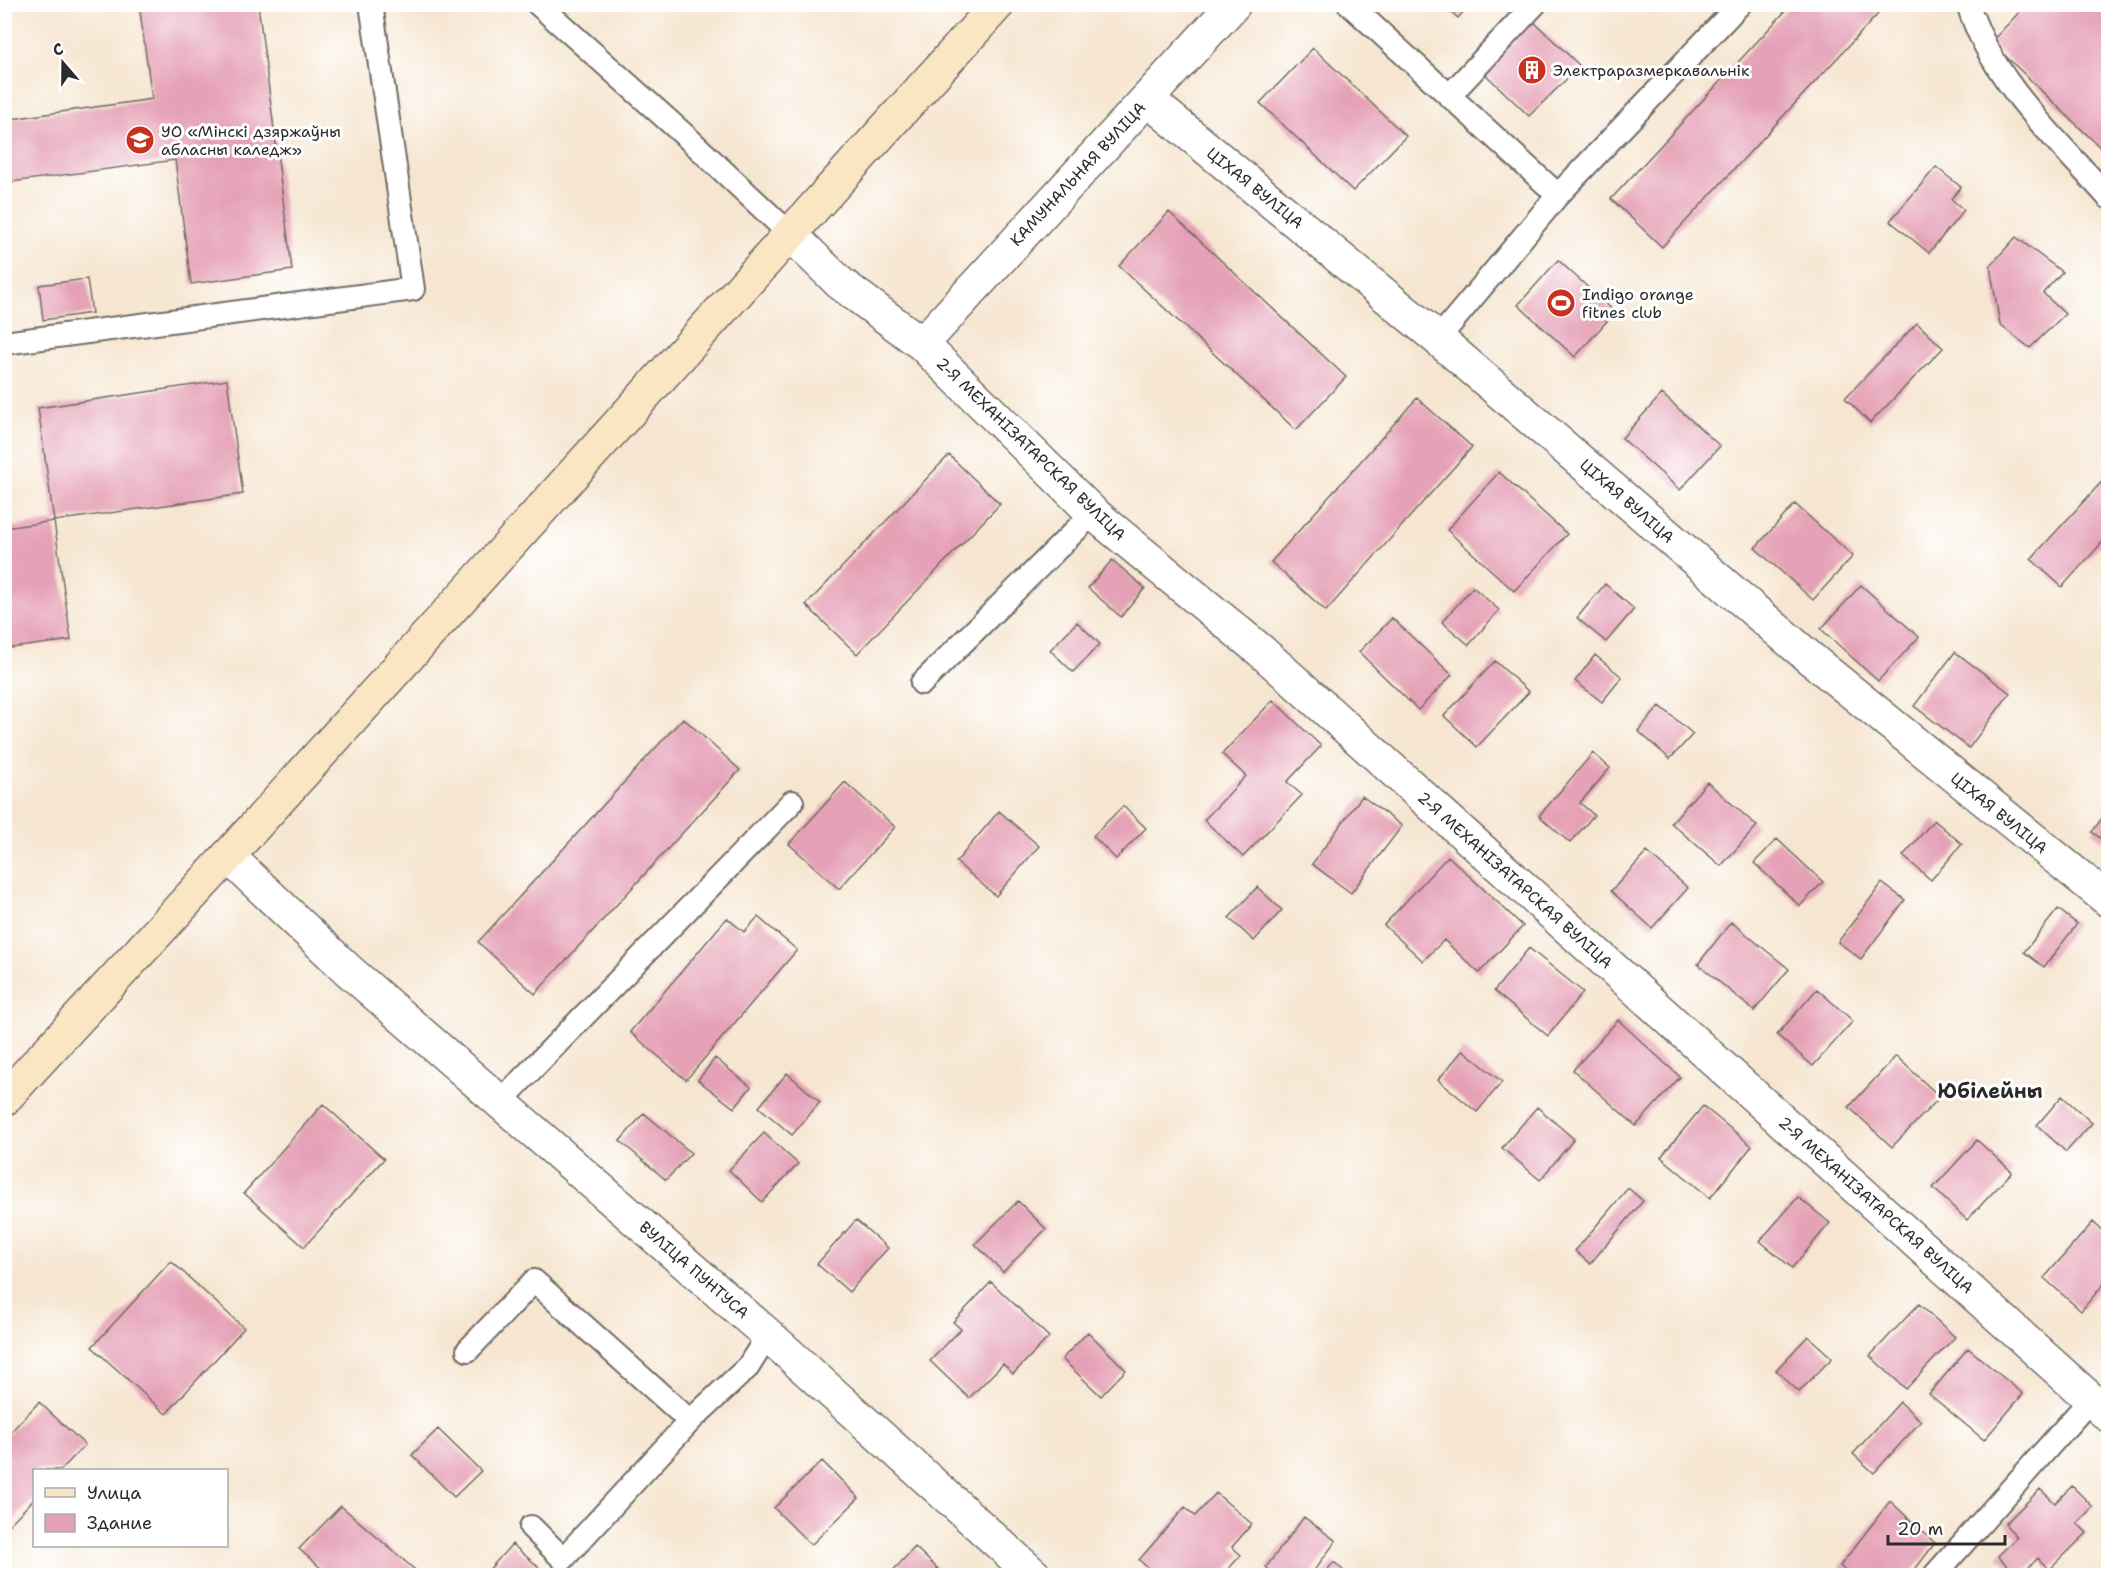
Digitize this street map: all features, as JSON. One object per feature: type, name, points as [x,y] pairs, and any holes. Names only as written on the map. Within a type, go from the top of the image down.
[{"type":"street","points":[[4,1099],[228,856],[998,4]]},
{"type":"street","name":"КАМУНАЛЬНАЯ ВУЛІЦА","points":[[922,344],[1234,4]]},
{"type":"street","name":"ЦІХАЯ ВУЛІЦА","points":[[1147,99],[1438,339],[1811,659],[2109,900]]},
{"type":"street","name":"2-Я МЕХАНІЗАТАРСКАЯ ВУЛІЦА","points":[[791,235],[848,290],[922,344],[1093,513],[1261,651],[2100,1407]]},
{"type":"street","name":"ВУЛІЦА ПУНТУСА","points":[[228,856],[348,970],[768,1335],[1035,1575]]},
{"type":"lane","points":[[4,343],[413,289],[371,4]]},
{"type":"lane","points":[[538,4],[690,140],[791,235]]},
{"type":"lane","points":[[1349,4],[1558,195]]},
{"type":"lane","points":[[1449,96],[1535,4]]},
{"type":"lane","points":[[1438,339],[1558,195],[1740,4]]},
{"type":"lane","points":[[1968,4],[1973,23],[2003,78],[2109,197]]},
{"type":"lane","points":[[922,683],[1093,513]]},
{"type":"lane","points":[[500,1102],[792,802]]},
{"type":"lane","points":[[468,1350],[534,1281],[690,1421]]},
{"type":"lane","points":[[531,1527],[563,1559],[690,1421],[748,1367],[768,1335]]},
{"type":"lane","points":[[1934,1575],[2100,1407]]},
{"type":"building","name":"УО «Мінскі дзяржаўны абласны каледж»","points":[[139,4],[258,4],[292,270],[191,284],[175,160],[4,183],[4,120],[152,99]]},
{"type":"building","points":[[1443,4],[1470,4],[1458,18]]},
{"type":"building","points":[[2027,4],[2108,4],[2108,155],[1991,42]]},
{"type":"building","points":[[1791,5],[1868,5],[1878,14],[1662,247],[1611,199]]},
{"type":"building","name":"Электраразмеркавальнік","points":[[1532,20],[1580,66],[1529,116],[1485,74]]},
{"type":"building","points":[[1313,48],[1406,136],[1353,191],[1260,103]]},
{"type":"building","points":[[1936,167],[1961,187],[1951,199],[1964,210],[1929,253],[1890,221]]},
{"type":"building","points":[[1169,212],[1346,377],[1296,430],[1119,266]]},
{"type":"building","points":[[2016,237],[2062,272],[2043,293],[2065,314],[2030,348],[2000,325],[1990,266]]},
{"type":"building","points":[[1558,260],[1615,312],[1575,357],[1518,305]]},
{"type":"building","points":[[87,279],[92,313],[43,320],[39,285]]},
{"type":"building","points":[[1917,323],[1943,348],[1870,423],[1845,398]]},
{"type":"building","points":[[227,380],[243,494],[54,521],[38,408]]},
{"type":"building","points":[[1662,394],[1720,446],[1680,490],[1622,438]]},
{"type":"building","points":[[1417,398],[1472,447],[1326,611],[1271,562]]},
{"type":"building","points":[[949,455],[1000,504],[857,654],[806,605]]},
{"type":"building","points":[[1499,472],[1567,534],[1514,591],[1447,530]]},
{"type":"building","points":[[2108,475],[2108,536],[2062,587],[2031,559]]},
{"type":"building","points":[[1795,504],[1853,556],[1813,600],[1755,548]]},
{"type":"building","points":[[54,521],[71,640],[4,649],[4,528]]},
{"type":"building","points":[[1112,560],[1145,588],[1121,617],[1088,588]]},
{"type":"building","points":[[1605,584],[1634,609],[1606,642],[1577,618]]},
{"type":"building","points":[[1861,585],[1919,637],[1878,681],[1821,629]]},
{"type":"building","points":[[1473,587],[1499,610],[1469,645],[1442,622]]},
{"type":"building","points":[[1392,618],[1452,675],[1418,710],[1359,652]]},
{"type":"building","points":[[1077,622],[1100,644],[1073,672],[1050,650]]},
{"type":"building","points":[[1955,652],[2010,693],[1969,748],[1914,706]]},
{"type":"building","points":[[1595,655],[1622,677],[1602,702],[1575,681]]},
{"type":"building","points":[[1495,661],[1529,692],[1477,747],[1444,716]]},
{"type":"building","points":[[1273,700],[1321,746],[1287,782],[1302,795],[1243,857],[1204,820],[1246,776],[1222,754]]},
{"type":"building","points":[[1660,706],[1693,734],[1670,759],[1638,731]]},
{"type":"building","points":[[683,718],[740,770],[535,994],[478,942]]},
{"type":"building","points":[[1593,753],[1610,768],[1580,803],[1594,815],[1570,843],[1539,816]]},
{"type":"building","points":[[845,782],[895,827],[839,889],[789,844]]},
{"type":"building","points":[[1707,782],[1757,826],[1721,866],[1671,823]]},
{"type":"building","points":[[1362,796],[1402,826],[1351,893],[1312,864]]},
{"type":"building","points":[[1123,806],[1146,828],[1116,859],[1093,836]]},
{"type":"building","points":[[2108,810],[2108,844],[2092,832]]},
{"type":"building","points":[[999,811],[1039,846],[996,896],[956,862]]},
{"type":"building","points":[[1934,820],[1962,844],[1931,880],[1903,856]]},
{"type":"building","points":[[1777,839],[1823,882],[1800,906],[1754,863]]},
{"type":"building","points":[[1647,852],[1688,888],[1652,928],[1611,891]]},
{"type":"building","points":[[1448,856],[1523,926],[1479,973],[1444,940],[1423,961],[1384,925]]},
{"type":"building","points":[[1882,883],[1905,900],[1861,959],[1838,942]]},
{"type":"building","points":[[1257,887],[1282,910],[1254,941],[1229,918]]},
{"type":"building","points":[[2058,909],[2077,924],[2044,967],[2024,952]]},
{"type":"building","points":[[758,917],[797,950],[686,1080],[630,1032],[727,918],[744,932]]},
{"type":"building","points":[[1731,922],[1789,969],[1754,1011],[1698,964]]},
{"type":"building","points":[[1529,948],[1583,992],[1548,1036],[1494,991]]},
{"type":"building","points":[[1817,989],[1853,1021],[1813,1066],[1777,1035]]},
{"type":"building","points":[[1618,1020],[1680,1077],[1636,1126],[1573,1070]]},
{"type":"building","points":[[1463,1050],[1502,1082],[1477,1112],[1438,1080]]},
{"type":"building","points":[[1896,1056],[1940,1097],[1892,1147],[1849,1107]]},
{"type":"building","points":[[715,1058],[751,1087],[734,1108],[698,1080]]},
{"type":"building","points":[[787,1073],[820,1102],[792,1135],[759,1107]]},
{"type":"building","points":[[2062,1096],[2092,1123],[2066,1152],[2037,1125]]},
{"type":"building","points":[[323,1104],[384,1159],[304,1247],[244,1193]]},
{"type":"building","points":[[1703,1106],[1752,1146],[1710,1198],[1661,1157]]},
{"type":"building","points":[[1537,1107],[1574,1139],[1540,1180],[1502,1148]]},
{"type":"building","points":[[644,1113],[691,1153],[666,1180],[620,1141]]},
{"type":"building","points":[[764,1133],[798,1164],[762,1202],[729,1170]]},
{"type":"building","points":[[1977,1140],[2012,1172],[1967,1220],[1933,1188]]},
{"type":"building","points":[[1628,1188],[1643,1201],[1590,1264],[1575,1251]]},
{"type":"building","points":[[1798,1197],[1830,1223],[1792,1268],[1760,1241]]},
{"type":"building","points":[[1018,1201],[1046,1229],[1003,1272],[975,1244]]},
{"type":"building","points":[[856,1220],[888,1248],[849,1292],[817,1264]]},
{"type":"building","points":[[2093,1222],[2108,1236],[2108,1279],[2081,1311],[2044,1278]]},
{"type":"building","points":[[171,1261],[244,1328],[166,1414],[92,1347]]},
{"type":"building","points":[[991,1282],[1049,1337],[1013,1374],[1003,1364],[969,1398],[930,1361],[961,1329],[953,1322]]},
{"type":"building","points":[[1919,1304],[1955,1337],[1906,1389],[1870,1356]]},
{"type":"building","points":[[1088,1332],[1126,1370],[1101,1396],[1062,1359]]},
{"type":"building","points":[[1808,1336],[1832,1358],[1799,1392],[1776,1370]]},
{"type":"building","points":[[1968,1348],[2023,1394],[1984,1440],[1929,1394]]},
{"type":"building","points":[[39,1402],[85,1445],[62,1469],[33,1469],[33,1500],[4,1530],[4,1439]]},
{"type":"building","points":[[1900,1402],[1921,1421],[1874,1473],[1853,1454]]},
{"type":"building","points":[[438,1429],[481,1471],[454,1497],[412,1455]]},
{"type":"building","points":[[822,1461],[859,1498],[811,1545],[774,1508]]},
{"type":"building","points":[[2072,1486],[2093,1507],[2077,1523],[2087,1533],[2049,1570],[2038,1558],[2020,1576],[2017,1576],[1998,1556],[2017,1537],[2005,1524],[2040,1489],[2055,1503]]},
{"type":"building","points":[[1216,1493],[1252,1524],[1232,1547],[1241,1555],[1222,1576],[1157,1576],[1139,1560],[1185,1507],[1195,1516]]},
{"type":"building","points":[[1890,1501],[1935,1543],[1910,1576],[1850,1576],[1840,1566]]},
{"type":"building","points":[[341,1506],[422,1576],[330,1576],[299,1549]]},
{"type":"building","points":[[1304,1517],[1336,1541],[1310,1576],[1278,1576],[1266,1567]]},
{"type":"building","points":[[512,1544],[549,1576],[493,1576],[488,1571]]},
{"type":"building","points":[[915,1547],[945,1576],[888,1576]]},
{"type":"building","points":[[1334,1562],[1349,1576],[1322,1576]]},
{"type":"place","name":"Электраразмеркавальнік","points":[[1532,70]]},
{"type":"place","name":"УО «Мінскі дзяржаўны абласны каледж»","points":[[140,140]]},
{"type":"place","name":"Indigo orange fitnes club","points":[[1561,303]]},
{"type":"district","name":"Юбілейны","points":[[1990,1091]]}]
